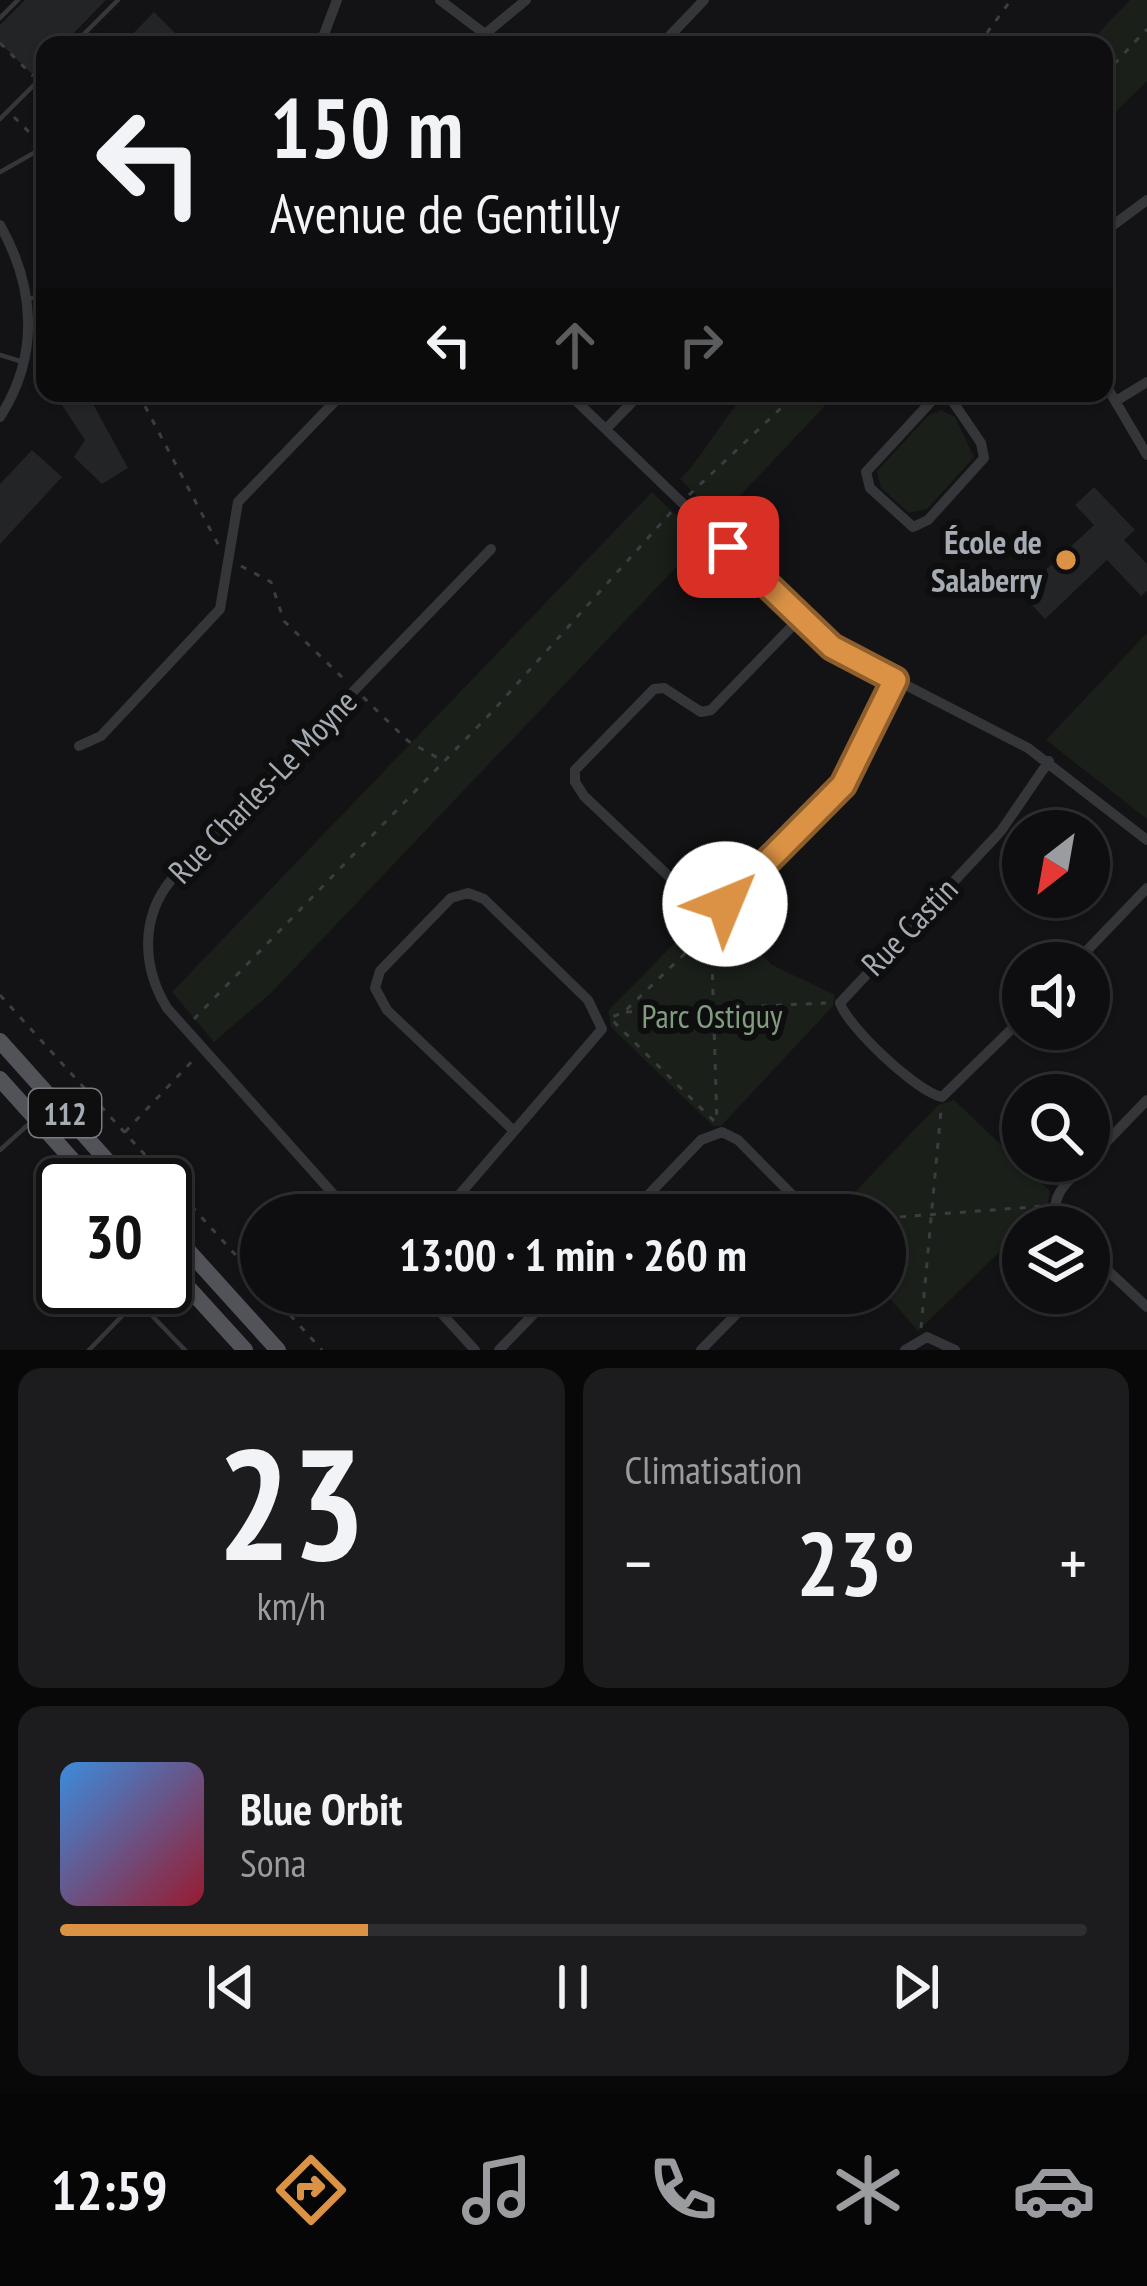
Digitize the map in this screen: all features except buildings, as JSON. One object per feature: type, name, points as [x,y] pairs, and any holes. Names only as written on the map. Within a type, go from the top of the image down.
[{"type":"main road","name":"112","points":[[0,1042],[105,1158]]},
{"type":"main road","name":"112","points":[[0,1079],[71,1158]]},
{"type":"main road","points":[[192,1255],[278,1350]]},
{"type":"main road","points":[[192,1294],[245,1350]]},
{"type":"street","points":[[323,36],[337,0]]},
{"type":"street","points":[[440,0],[484,34],[526,0]]},
{"type":"street","points":[[670,36],[704,0]]},
{"type":"street","points":[[1113,225],[1147,200]]},
{"type":"street","points":[[0,225],[19,262],[28,299],[24,363],[0,417]]},
{"type":"street","points":[[1116,401],[1147,382]]},
{"type":"street","points":[[1113,396],[1147,455]]},
{"type":"street","points":[[79,746],[101,736],[220,609],[238,502],[331,402]]},
{"type":"street","points":[[578,402],[842,654],[1049,761],[1147,840]]},
{"type":"street","points":[[606,429],[632,402]]},
{"type":"street","points":[[934,402],[866,472],[870,488],[913,527],[923,525],[985,458],[981,443],[950,402]]},
{"type":"street","name":"Rue Charles-Le Moyne","points":[[333,1194],[167,1008],[151,972],[149,925],[172,879],[491,549]]},
{"type":"street","points":[[800,618],[710,710],[698,711],[664,688],[654,689],[575,770],[578,789],[696,903],[712,909],[725,904],[843,785],[895,680]]},
{"type":"street","name":"Rue Castin","points":[[942,1096],[916,1084],[850,1020],[840,1003],[1001,831],[1049,761]]},
{"type":"street","points":[[1095,942],[1147,888]]},
{"type":"street","points":[[460,1194],[595,1044],[602,1024],[588,1000],[484,899],[464,893],[452,898],[380,971],[375,988],[387,1010],[514,1131]]},
{"type":"street","points":[[942,1096],[1002,1038]]},
{"type":"street","points":[[1110,1138],[1147,1100]]},
{"type":"street","points":[[649,1194],[718,1128],[738,1140],[791,1194]]},
{"type":"street","points":[[1054,1205],[1067,1182]]},
{"type":"street","points":[[1110,1272],[1147,1307]]},
{"type":"street","points":[[442,1314],[475,1350]]},
{"type":"street","points":[[499,1350],[534,1314]]},
{"type":"street","points":[[701,1350],[736,1314]]},
{"type":"street","points":[[905,1350],[927,1337],[955,1350]]},
{"type":"lane","points":[[0,17],[17,0]]},
{"type":"lane","points":[[82,36],[118,0]]},
{"type":"lane","points":[[0,119],[36,83]]},
{"type":"lane","points":[[0,172],[36,152]]},
{"type":"lane","points":[[28,299],[36,297]]},
{"type":"lane","points":[[0,355],[24,363]]},
{"type":"lane","points":[[0,1150],[35,1118]]},
{"type":"lane","points":[[89,1350],[124,1314]]},
{"type":"lane","points":[[150,1314],[185,1350]]},
{"type":"path","points":[[985,36],[1011,0]]},
{"type":"path","points":[[1113,65],[1147,29]]},
{"type":"path","points":[[0,41],[33,75]]},
{"type":"path","points":[[8,111],[30,133]]},
{"type":"path","points":[[143,402],[220,548]]},
{"type":"path","points":[[691,493],[787,402]]},
{"type":"path","points":[[194,1019],[445,762],[672,511]]},
{"type":"path","points":[[239,566],[271,581],[284,621],[349,683]]},
{"type":"path","points":[[362,696],[408,741],[445,762]]},
{"type":"path","points":[[712,917],[718,1128]]},
{"type":"path","points":[[624,1012],[711,926]]},
{"type":"path","points":[[0,995],[240,1260]]},
{"type":"path","points":[[718,1128],[610,1018],[624,1012],[713,1006],[840,1003]]},
{"type":"path","points":[[124,1133],[194,1058]]},
{"type":"path","points":[[927,1337],[921,1330],[942,1096]]},
{"type":"path","points":[[906,1217],[1054,1205]]},
{"type":"path","points":[[289,1314],[322,1350]]},
{"type":"green space","points":[[1130,0],[1147,0],[1147,81],[1113,114],[1113,36],[1096,36]]},
{"type":"green space","points":[[739,402],[829,402],[719,518],[680,479]]},
{"type":"green space","points":[[941,410],[955,417],[974,457],[927,509],[909,513],[881,488],[877,471],[929,415]]},
{"type":"green space","points":[[652,492],[702,540],[270,994],[214,1042],[172,992]]},
{"type":"green space","points":[[1147,633],[1147,819],[1046,740]]},
{"type":"green space","name":"Parc Ostiguy","points":[[724,914],[772,965],[835,995],[833,1006],[721,1126],[713,1126],[611,1027],[608,1011],[702,915]]},
{"type":"green space","points":[[954,1100],[1002,1146],[1002,1182],[1041,1182],[1050,1191],[1047,1206],[1002,1206],[1002,1250],[918,1331],[903,1314],[906,1194],[853,1194],[938,1105]]},
{"type":"place","name":"École de Salaberry","points":[[1066,560]]},
{"type":"route","points":[[725,904],[843,785],[895,680],[832,647],[728,547]]}]
